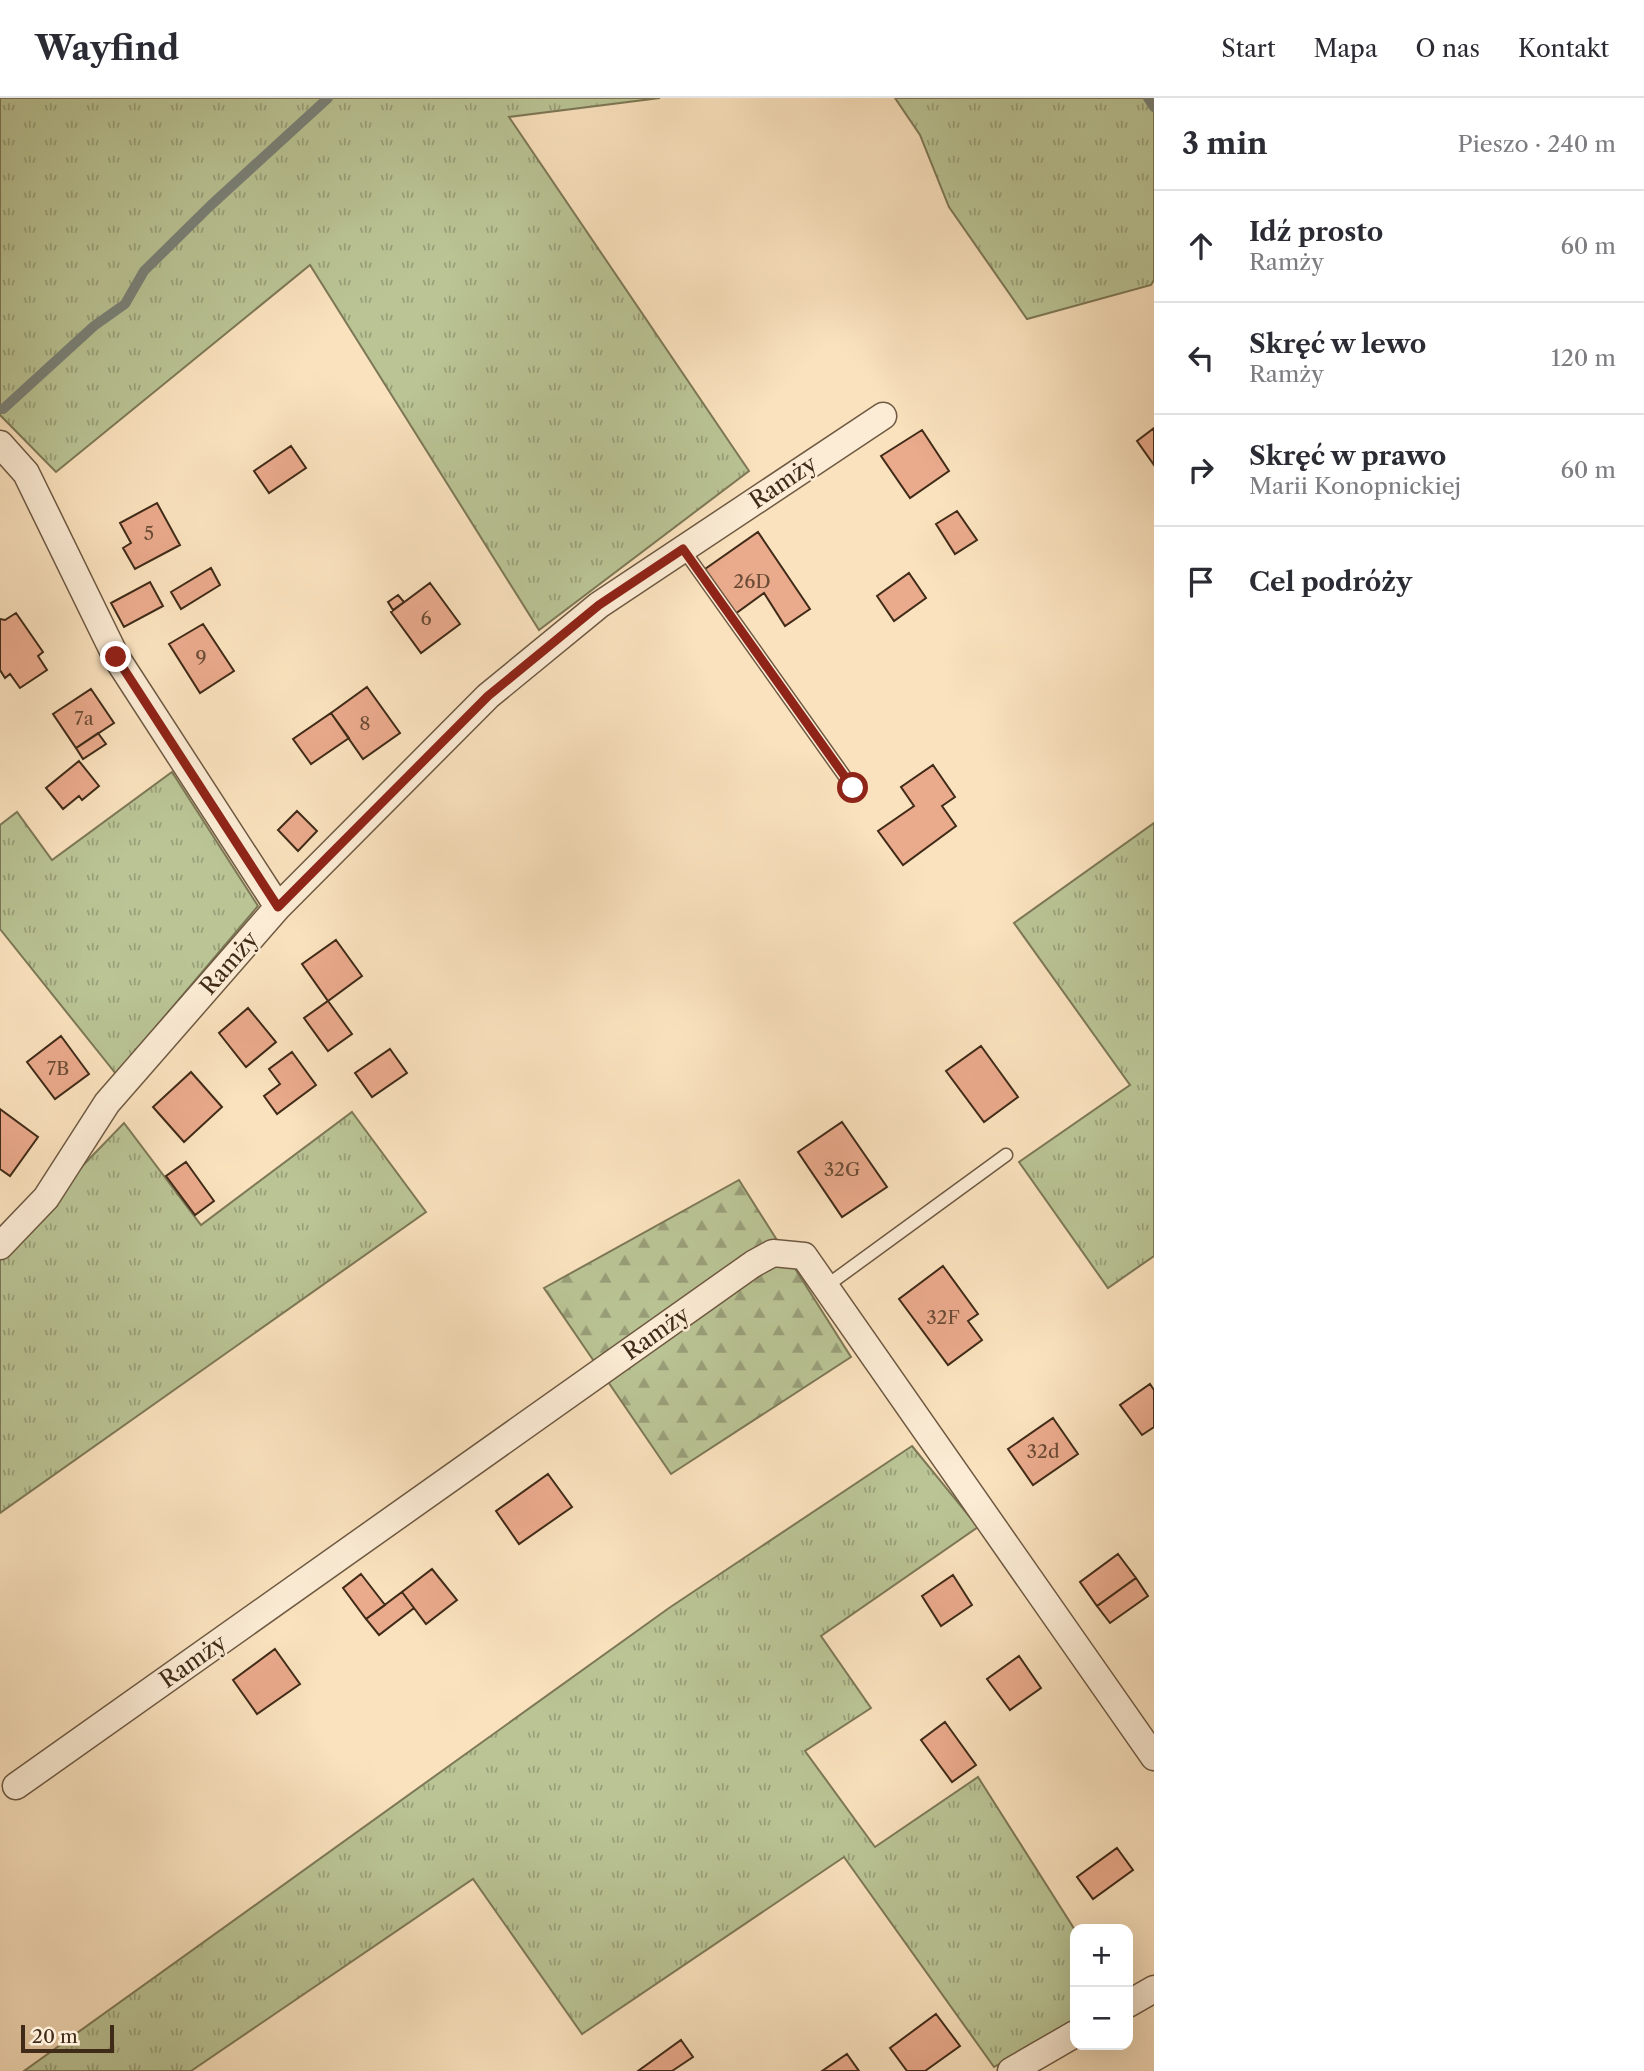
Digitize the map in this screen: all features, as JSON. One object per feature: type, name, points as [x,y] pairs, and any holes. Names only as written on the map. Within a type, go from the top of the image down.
[{"type":"street","name":"Ramży","points":[[0,1246],[46,1198],[107,1103],[278,907],[488,696],[599,605],[883,416]]},
{"type":"street","points":[[0,444],[26,473],[116,657],[278,907]]},
{"type":"street","name":"Ramży","points":[[16,1786],[753,1264],[773,1253],[804,1256],[1154,1758]]},
{"type":"street","points":[[1133,2001],[1154,1989]]},
{"type":"street","points":[[1011,2071],[1070,2037]]},
{"type":"lane","points":[[683,549],[853,788]]},
{"type":"lane","points":[[825,1287],[1006,1155]]},
{"type":"green space","points":[[0,98],[660,98],[509,117],[749,471],[539,630],[310,265],[56,472],[0,415]]},
{"type":"green space","points":[[895,98],[1154,98],[1154,280],[1151,285],[1027,319],[949,207],[920,135]]},
{"type":"green space","points":[[172,772],[258,906],[116,1074],[0,929],[0,825],[17,812],[52,860]]},
{"type":"green space","points":[[1154,823],[1154,1256],[1108,1288],[1019,1162],[1130,1085],[1014,923]]},
{"type":"green space","points":[[352,1112],[426,1212],[0,1513],[0,1251],[124,1123],[201,1225]]},
{"type":"green space","points":[[739,1180],[851,1357],[671,1474],[544,1288]]},
{"type":"green space","points":[[912,1446],[978,1527],[821,1636],[871,1708],[805,1751],[875,1847],[978,1777],[1071,1924],[1070,2024],[994,2067],[844,1857],[582,2034],[473,1879],[191,2071],[24,2071],[669,1608]]},
{"type":"building","points":[[1154,428],[1154,465],[1137,441]]},
{"type":"building","points":[[922,430],[949,471],[910,498],[881,456]]},
{"type":"building","points":[[291,446],[306,468],[269,493],[254,471]]},
{"type":"building","points":[[157,503],[180,545],[135,569],[123,548],[131,543],[120,523]]},
{"type":"building","points":[[957,511],[977,540],[955,554],[936,524]]},
{"type":"building","points":[[758,532],[810,609],[785,626],[764,593],[735,614],[705,569]]},
{"type":"building","points":[[211,568],[220,585],[181,609],[171,592]]},
{"type":"building","points":[[909,573],[926,598],[894,621],[877,596]]},
{"type":"building","points":[[150,582],[163,606],[124,627],[111,603]]},
{"type":"building","points":[[430,583],[460,624],[421,653],[391,612]]},
{"type":"building","points":[[398,595],[404,602],[393,610],[388,602]]},
{"type":"building","points":[[16,613],[43,652],[38,656],[47,670],[20,688],[10,674],[5,678],[0,670],[0,619],[5,620]]},
{"type":"building","points":[[203,624],[234,671],[200,693],[169,644]]},
{"type":"building","points":[[367,687],[400,733],[363,759],[331,713]]},
{"type":"building","points":[[91,689],[114,723],[76,748],[53,714]]},
{"type":"building","points":[[331,713],[349,738],[311,764],[293,739]]},
{"type":"building","points":[[98,733],[106,744],[83,759],[76,748]]},
{"type":"building","points":[[79,761],[99,786],[82,800],[79,796],[63,809],[46,788]]},
{"type":"building","points":[[933,765],[955,797],[942,806],[956,826],[903,865],[878,831],[914,806],[901,787]]},
{"type":"building","points":[[297,811],[317,831],[298,851],[278,830]]},
{"type":"building","points":[[336,940],[362,976],[328,1001],[302,964]]},
{"type":"building","points":[[328,1001],[352,1034],[328,1051],[304,1018]]},
{"type":"building","points":[[248,1008],[276,1042],[246,1067],[219,1033]]},
{"type":"building","points":[[61,1036],[89,1074],[55,1099],[27,1062]]},
{"type":"building","points":[[981,1046],[1018,1097],[984,1122],[946,1071]]},
{"type":"building","points":[[390,1049],[407,1073],[372,1097],[355,1073]]},
{"type":"building","points":[[292,1052],[316,1085],[277,1114],[264,1096],[280,1084],[269,1069]]},
{"type":"building","points":[[191,1072],[222,1107],[184,1142],[153,1107]]},
{"type":"building","points":[[0,1109],[38,1137],[10,1176],[0,1169]]},
{"type":"building","points":[[842,1122],[887,1187],[842,1217],[798,1152]]},
{"type":"building","points":[[186,1162],[214,1201],[195,1215],[166,1176]]},
{"type":"building","points":[[943,1266],[978,1314],[968,1321],[982,1340],[948,1365],[899,1299]]},
{"type":"building","points":[[1150,1384],[1154,1390],[1154,1427],[1142,1435],[1120,1405]]},
{"type":"building","points":[[1053,1418],[1078,1454],[1033,1485],[1008,1449]]},
{"type":"building","points":[[548,1474],[572,1507],[519,1544],[496,1511]]},
{"type":"building","points":[[1118,1554],[1136,1578],[1097,1606],[1080,1582]]},
{"type":"building","points":[[432,1569],[457,1600],[426,1624],[402,1592]]},
{"type":"building","points":[[361,1574],[385,1605],[366,1619],[343,1588]]},
{"type":"building","points":[[953,1575],[972,1605],[941,1626],[922,1596]]},
{"type":"building","points":[[1136,1578],[1148,1596],[1110,1623],[1097,1606]]},
{"type":"building","points":[[402,1592],[414,1608],[379,1635],[366,1619]]},
{"type":"building","points":[[275,1649],[300,1684],[257,1714],[233,1680]]},
{"type":"building","points":[[1019,1656],[1041,1688],[1010,1710],[987,1679]]},
{"type":"building","points":[[945,1722],[976,1765],[952,1782],[921,1740]]},
{"type":"building","points":[[1117,1848],[1133,1870],[1093,1899],[1077,1877]]},
{"type":"building","points":[[936,2014],[960,2046],[925,2071],[907,2071],[890,2048]]},
{"type":"building","points":[[681,2040],[693,2057],[672,2071],[638,2071]]},
{"type":"building","points":[[847,2054],[859,2071],[822,2071]]},
{"type":"waterway","points":[[3,409],[94,326],[125,304],[144,271],[210,206],[328,98]]},
{"type":"waterway","points":[[1148,98],[1154,107]]},
{"type":"route","points":[[116,657],[278,907],[488,696],[599,605],[683,549],[853,788]]}]
